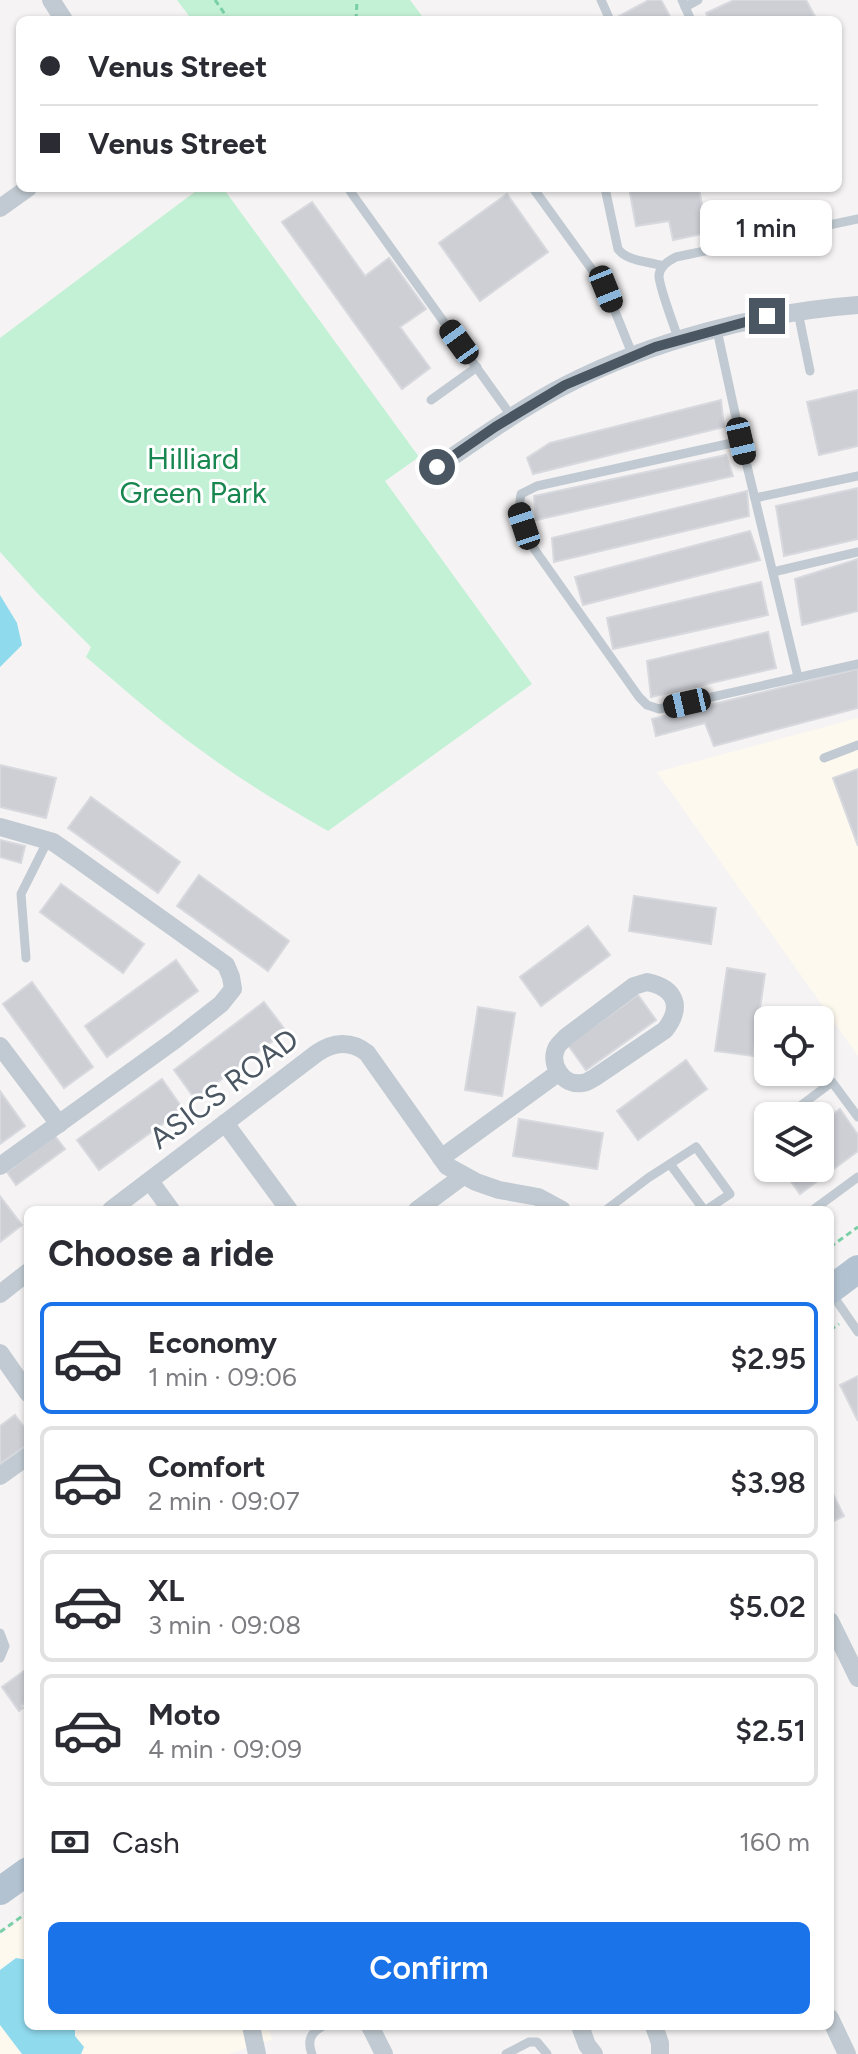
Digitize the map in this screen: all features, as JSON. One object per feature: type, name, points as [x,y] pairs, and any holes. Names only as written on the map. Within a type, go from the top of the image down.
[{"type":"main road","points":[[834,1288],[858,1269]]},
{"type":"main road","points":[[0,1891],[24,1874]]},
{"type":"street","points":[[0,208],[22,192]]},
{"type":"street","points":[[437,467],[565,385],[655,347],[767,316],[858,305]]},
{"type":"street","points":[[0,827],[48,840],[76,858],[226,965],[233,989],[221,1004],[0,1166]]},
{"type":"street","points":[[647,982],[660,985],[670,993],[675,1006],[673,1019],[665,1030],[582,1083],[568,1081],[558,1073],[554,1060],[557,1047],[634,986],[647,982]]},
{"type":"street","name":"ASICS ROAD","points":[[116,1206],[327,1046],[336,1043],[361,1048],[367,1053],[447,1166],[499,1190],[538,1197],[555,1206]]},
{"type":"street","points":[[0,1046],[59,1124]]},
{"type":"street","points":[[441,1158],[558,1073]]},
{"type":"street","points":[[225,1123],[286,1206]]},
{"type":"street","points":[[422,1206],[463,1176]]},
{"type":"street","points":[[150,1181],[168,1206]]},
{"type":"street","points":[[0,1294],[24,1275]]},
{"type":"street","points":[[0,1353],[24,1387]]},
{"type":"street","points":[[0,1476],[24,1459]]},
{"type":"street","points":[[834,1629],[858,1678]]},
{"type":"street","points":[[834,2026],[847,2054]]},
{"type":"street","points":[[252,2030],[257,2054]]},
{"type":"street","points":[[372,2030],[384,2054]]},
{"type":"street","points":[[581,2030],[594,2054]]},
{"type":"street","points":[[655,2030],[660,2054]]},
{"type":"lane","points":[[683,3],[698,0]]},
{"type":"lane","points":[[351,192],[512,417]]},
{"type":"lane","points":[[536,192],[606,289],[633,356]]},
{"type":"lane","points":[[606,192],[618,249],[623,256],[663,266]]},
{"type":"lane","points":[[679,341],[659,277],[663,266],[676,257],[858,219]]},
{"type":"lane","points":[[798,312],[810,371]]},
{"type":"lane","points":[[717,330],[798,677]]},
{"type":"lane","points":[[431,400],[477,367]]},
{"type":"lane","points":[[741,441],[537,486],[521,494],[519,509],[530,543],[647,705],[659,709],[858,664]]},
{"type":"lane","points":[[755,498],[858,476]]},
{"type":"lane","points":[[773,572],[858,552]]},
{"type":"lane","points":[[824,758],[858,745]]},
{"type":"lane","points":[[26,958],[21,894],[48,840]]},
{"type":"lane","points":[[806,1102],[832,1082],[858,1117]]},
{"type":"lane","points":[[614,1206],[696,1147],[730,1194],[711,1206]]},
{"type":"lane","points":[[670,1164],[702,1206]]},
{"type":"lane","points":[[819,1206],[857,1180]]},
{"type":"lane","points":[[834,1297],[858,1332]]},
{"type":"lane","points":[[0,1633],[5,1646],[0,1658]]},
{"type":"lane","points":[[312,2054],[309,2041],[318,2030]]},
{"type":"lane","points":[[506,2054],[529,2042],[537,2042],[547,2054]]},
{"type":"path","points":[[834,1244],[858,1227]]},
{"type":"path","points":[[0,1932],[24,1915]]},
{"type":"shaded area","points":[[858,718],[858,1056],[834,1022],[834,1006],[823,1006],[657,772]]},
{"type":"shaded area","points":[[24,1918],[24,2030],[268,2030],[273,2039],[229,2054],[0,2054],[0,1935]]},
{"type":"green space","points":[[177,0],[410,0],[422,16],[189,16]]},
{"type":"green space","name":"Hilliard Green Park","points":[[195,192],[226,192],[419,457],[385,481],[532,684],[328,831],[264,793],[187,740],[86,657],[91,647],[0,552],[0,338]]},
{"type":"water","points":[[0,595],[17,623],[22,645],[0,667]]},
{"type":"water","points":[[16,1958],[24,1959],[24,2030],[75,2030],[75,2036],[84,2047],[81,2054],[22,2054],[0,2025],[0,1970]]},
{"type":"building","points":[[649,0],[661,0],[670,16],[619,16]]},
{"type":"building","points":[[734,0],[806,0],[815,16],[707,16],[706,13]]},
{"type":"building","points":[[630,192],[700,192],[707,233],[673,240],[669,221],[636,226]]},
{"type":"building","points":[[507,194],[548,252],[480,301],[439,243]]},
{"type":"building","points":[[312,202],[365,276],[389,258],[426,309],[400,327],[430,368],[402,389],[282,222]]},
{"type":"building","points":[[858,390],[858,446],[819,455],[807,402]]},
{"type":"building","points":[[721,400],[724,427],[533,474],[527,458],[550,443]]},
{"type":"building","points":[[726,455],[733,476],[536,520],[534,496]]},
{"type":"building","points":[[858,488],[858,539],[784,556],[776,506]]},
{"type":"building","points":[[747,491],[749,516],[554,562],[552,538]]},
{"type":"building","points":[[750,531],[760,560],[583,605],[575,577]]},
{"type":"building","points":[[858,559],[858,611],[802,625],[795,579]]},
{"type":"building","points":[[761,582],[768,615],[613,649],[607,618]]},
{"type":"building","points":[[768,632],[776,668],[651,697],[647,661]]},
{"type":"building","points":[[858,669],[858,708],[714,746],[705,723],[656,736],[652,719]]},
{"type":"building","points":[[0,765],[56,778],[46,818],[0,807]]},
{"type":"building","points":[[858,769],[858,846],[833,778]]},
{"type":"building","points":[[91,797],[180,862],[158,893],[68,828]]},
{"type":"building","points":[[0,840],[25,846],[21,863],[0,857]]},
{"type":"building","points":[[199,875],[289,941],[268,971],[177,906]]},
{"type":"building","points":[[61,884],[144,944],[123,973],[40,912]]},
{"type":"building","points":[[634,896],[716,908],[711,944],[629,931]]},
{"type":"building","points":[[588,926],[610,955],[541,1006],[520,977]]},
{"type":"building","points":[[176,960],[198,991],[107,1057],[85,1026]]},
{"type":"building","points":[[727,968],[765,974],[760,1006],[754,1006],[753,1056],[715,1051]]},
{"type":"building","points":[[32,982],[93,1067],[64,1088],[3,1004]]},
{"type":"building","points":[[638,995],[656,1020],[586,1070],[568,1045]]},
{"type":"building","points":[[264,1002],[286,1031],[195,1099],[174,1070]]},
{"type":"building","points":[[478,1007],[515,1013],[502,1096],[465,1090]]},
{"type":"building","points":[[686,1060],[707,1089],[638,1140],[617,1111]]},
{"type":"building","points":[[162,1079],[183,1109],[99,1170],[77,1140]]},
{"type":"building","points":[[0,1091],[25,1126],[0,1144]]},
{"type":"building","points":[[840,1109],[858,1135],[858,1151],[834,1169],[834,1113]]},
{"type":"building","points":[[519,1119],[603,1133],[597,1169],[513,1156]]},
{"type":"building","points":[[55,1136],[65,1149],[16,1185],[7,1172]]},
{"type":"building","points":[[791,1182],[816,1182],[800,1194]]},
{"type":"building","points":[[0,1196],[22,1225],[0,1242]]},
{"type":"building","points":[[858,1376],[858,1421],[840,1385]]},
{"type":"building","points":[[15,1415],[24,1427],[24,1447],[0,1464],[0,1426]]},
{"type":"building","points":[[834,1496],[844,1516],[834,1521]]},
{"type":"building","points":[[24,1671],[23,1708],[19,1711],[2,1687]]},
{"type":"route","points":[[437,467],[565,385],[655,347],[767,316]]}]
